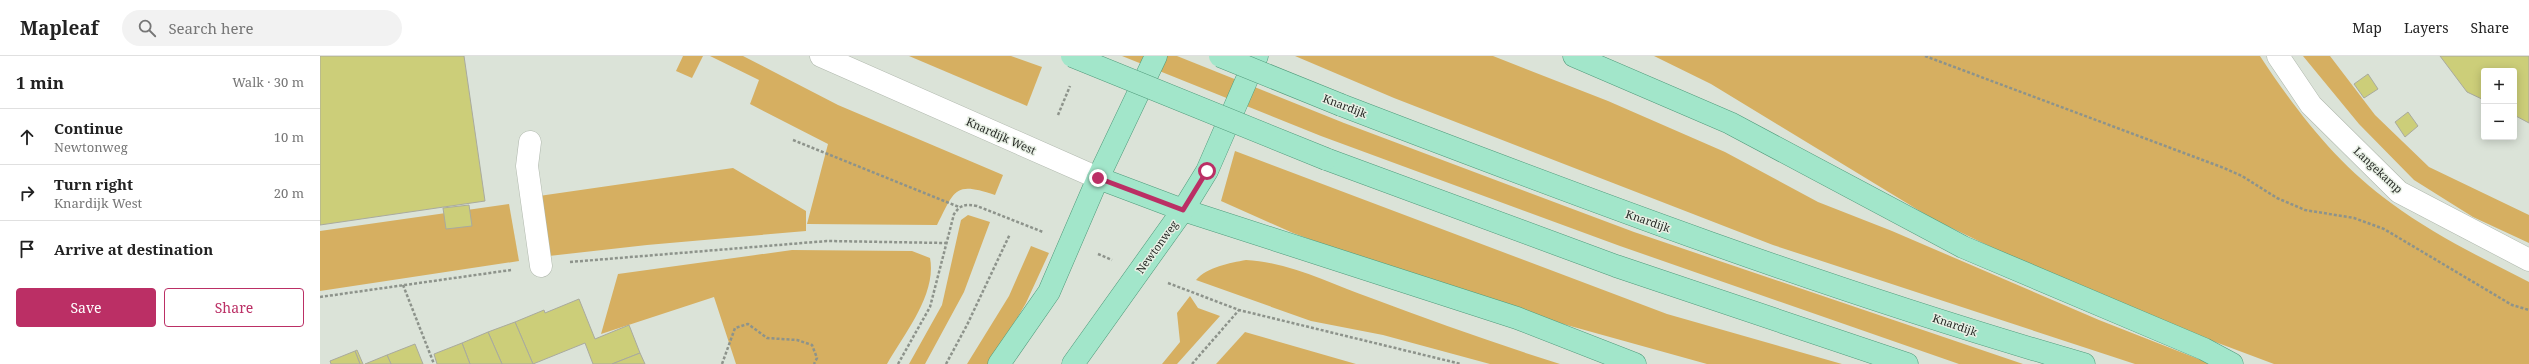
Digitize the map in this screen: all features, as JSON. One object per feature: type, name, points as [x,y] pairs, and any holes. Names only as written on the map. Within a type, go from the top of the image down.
[{"type":"main road","points":[[1072,56],[1326,158],[1616,266],[1907,364]]},
{"type":"main road","points":[[999,364],[1049,292],[1098,178],[1156,56]]},
{"type":"main road","name":"Knardijk","points":[[1220,56],[1341,105],[1634,217],[1991,337],[2084,364]]},
{"type":"main road","name":"Newtonweg","points":[[1073,364],[1183,210],[1207,171],[1257,56]]},
{"type":"main road","points":[[1574,56],[1730,124],[1963,247],[2204,349],[2232,364]]},
{"type":"main road","name":"Knardijk West","points":[[1098,178],[1183,210],[1517,318],[1635,364]]},
{"type":"street","name":"Knardijk West","points":[[821,56],[1098,178]]},
{"type":"street","name":"Langekamp","points":[[2278,56],[2311,105],[2398,192],[2529,260]]},
{"type":"street","points":[[530,142],[527,166],[541,266]]},
{"type":"path","points":[[1925,56],[2224,168],[2242,176],[2277,198],[2305,210],[2354,218],[2384,229],[2512,305],[2529,310]]},
{"type":"path","points":[[793,140],[959,207]]},
{"type":"path","points":[[946,364],[967,325],[1010,234]]},
{"type":"path","points":[[724,248],[827,241],[946,243],[940,274],[930,307],[898,364]]},
{"type":"path","points":[[403,286],[434,364]]},
{"type":"path","points":[[1192,364],[1238,310],[1461,364]]},
{"type":"path","points":[[722,364],[735,328],[748,324],[767,338],[797,340],[812,345],[817,358],[814,364]]},
{"type":"shaded area","points":[[683,56],[703,56],[692,78],[676,71]]},
{"type":"shaded area","points":[[710,56],[743,56],[838,105],[1003,175],[995,195],[971,189],[963,189],[957,192],[952,196],[937,225],[807,224],[828,144],[750,104],[759,80]]},
{"type":"shaded area","points":[[909,56],[1011,56],[1042,67],[1027,106]]},
{"type":"shaded area","points":[[1122,56],[1177,56],[1344,123],[1634,232],[2023,364],[1959,364],[1620,246],[1321,136]]},
{"type":"shaded area","points":[[1295,56],[1493,56],[1608,101],[1725,152],[1818,202],[1892,231],[2099,320],[2211,364],[2135,364],[1773,245],[1394,98]]},
{"type":"shaded area","points":[[1654,56],[2260,56],[2288,97],[2319,136],[2353,172],[2372,188],[2407,215],[2441,236],[2529,282],[2529,364],[2274,364],[2146,316],[2039,270],[1933,219],[1711,84]]},
{"type":"shaded area","points":[[2303,56],[2330,56],[2375,115],[2429,167],[2529,215],[2529,243],[2473,217],[2414,180],[2359,124]]},
{"type":"shaded area","points":[[1235,151],[1667,314],[1842,364],[1707,364],[1545,319],[1415,278],[1293,233],[1221,201]]},
{"type":"shaded area","points":[[733,168],[806,211],[806,231],[647,245],[540,257],[532,197]]},
{"type":"shaded area","points":[[509,204],[519,261],[320,291],[320,231]]},
{"type":"shaded area","points":[[968,215],[990,222],[964,292],[925,364],[909,364],[942,305],[961,220]]},
{"type":"shaded area","points":[[1031,246],[1049,253],[1026,303],[990,364],[967,364],[1009,296]]},
{"type":"shaded area","points":[[792,250],[912,251],[930,258],[931,272],[929,286],[924,299],[918,313],[887,364],[736,364],[714,297],[601,334],[618,274]]},
{"type":"shaded area","points":[[1246,260],[1278,265],[1310,274],[1465,332],[1560,364],[1490,364],[1383,335],[1311,321],[1196,280],[1212,269],[1226,264]]},
{"type":"shaded area","points":[[1190,296],[1198,308],[1220,316],[1177,364],[1162,364],[1180,342],[1177,313]]},
{"type":"shaded area","points":[[1245,332],[1356,364],[1216,364]]},
{"type":"building","points":[[320,56],[464,56],[485,201],[320,225]]},
{"type":"building","points":[[2440,56],[2529,56],[2529,123],[2517,117],[2517,68],[2481,68],[2481,99],[2467,92]]},
{"type":"building","points":[[2368,74],[2378,89],[2364,98],[2354,84]]},
{"type":"building","points":[[2408,112],[2418,126],[2405,137],[2395,122]]},
{"type":"building","points":[[469,205],[472,226],[446,229],[443,208]]},
{"type":"building","points":[[579,299],[595,339],[629,325],[640,353],[612,364],[593,364],[585,343],[533,364],[515,322],[544,310],[545,313]]},
{"type":"building","points":[[515,322],[533,364],[502,364],[488,332]]},
{"type":"building","points":[[488,332],[502,364],[470,364],[462,343]]},
{"type":"building","points":[[462,343],[470,364],[437,364],[434,354]]},
{"type":"building","points":[[415,344],[423,364],[391,364],[387,355]]},
{"type":"building","points":[[357,350],[363,364],[360,364],[355,351]]},
{"type":"building","points":[[355,351],[360,364],[331,364],[330,361]]},
{"type":"building","points":[[640,353],[645,364],[612,364]]},
{"type":"building","points":[[387,355],[391,364],[365,364]]},
{"type":"route","points":[[1098,178],[1183,210],[1207,171]]}]
